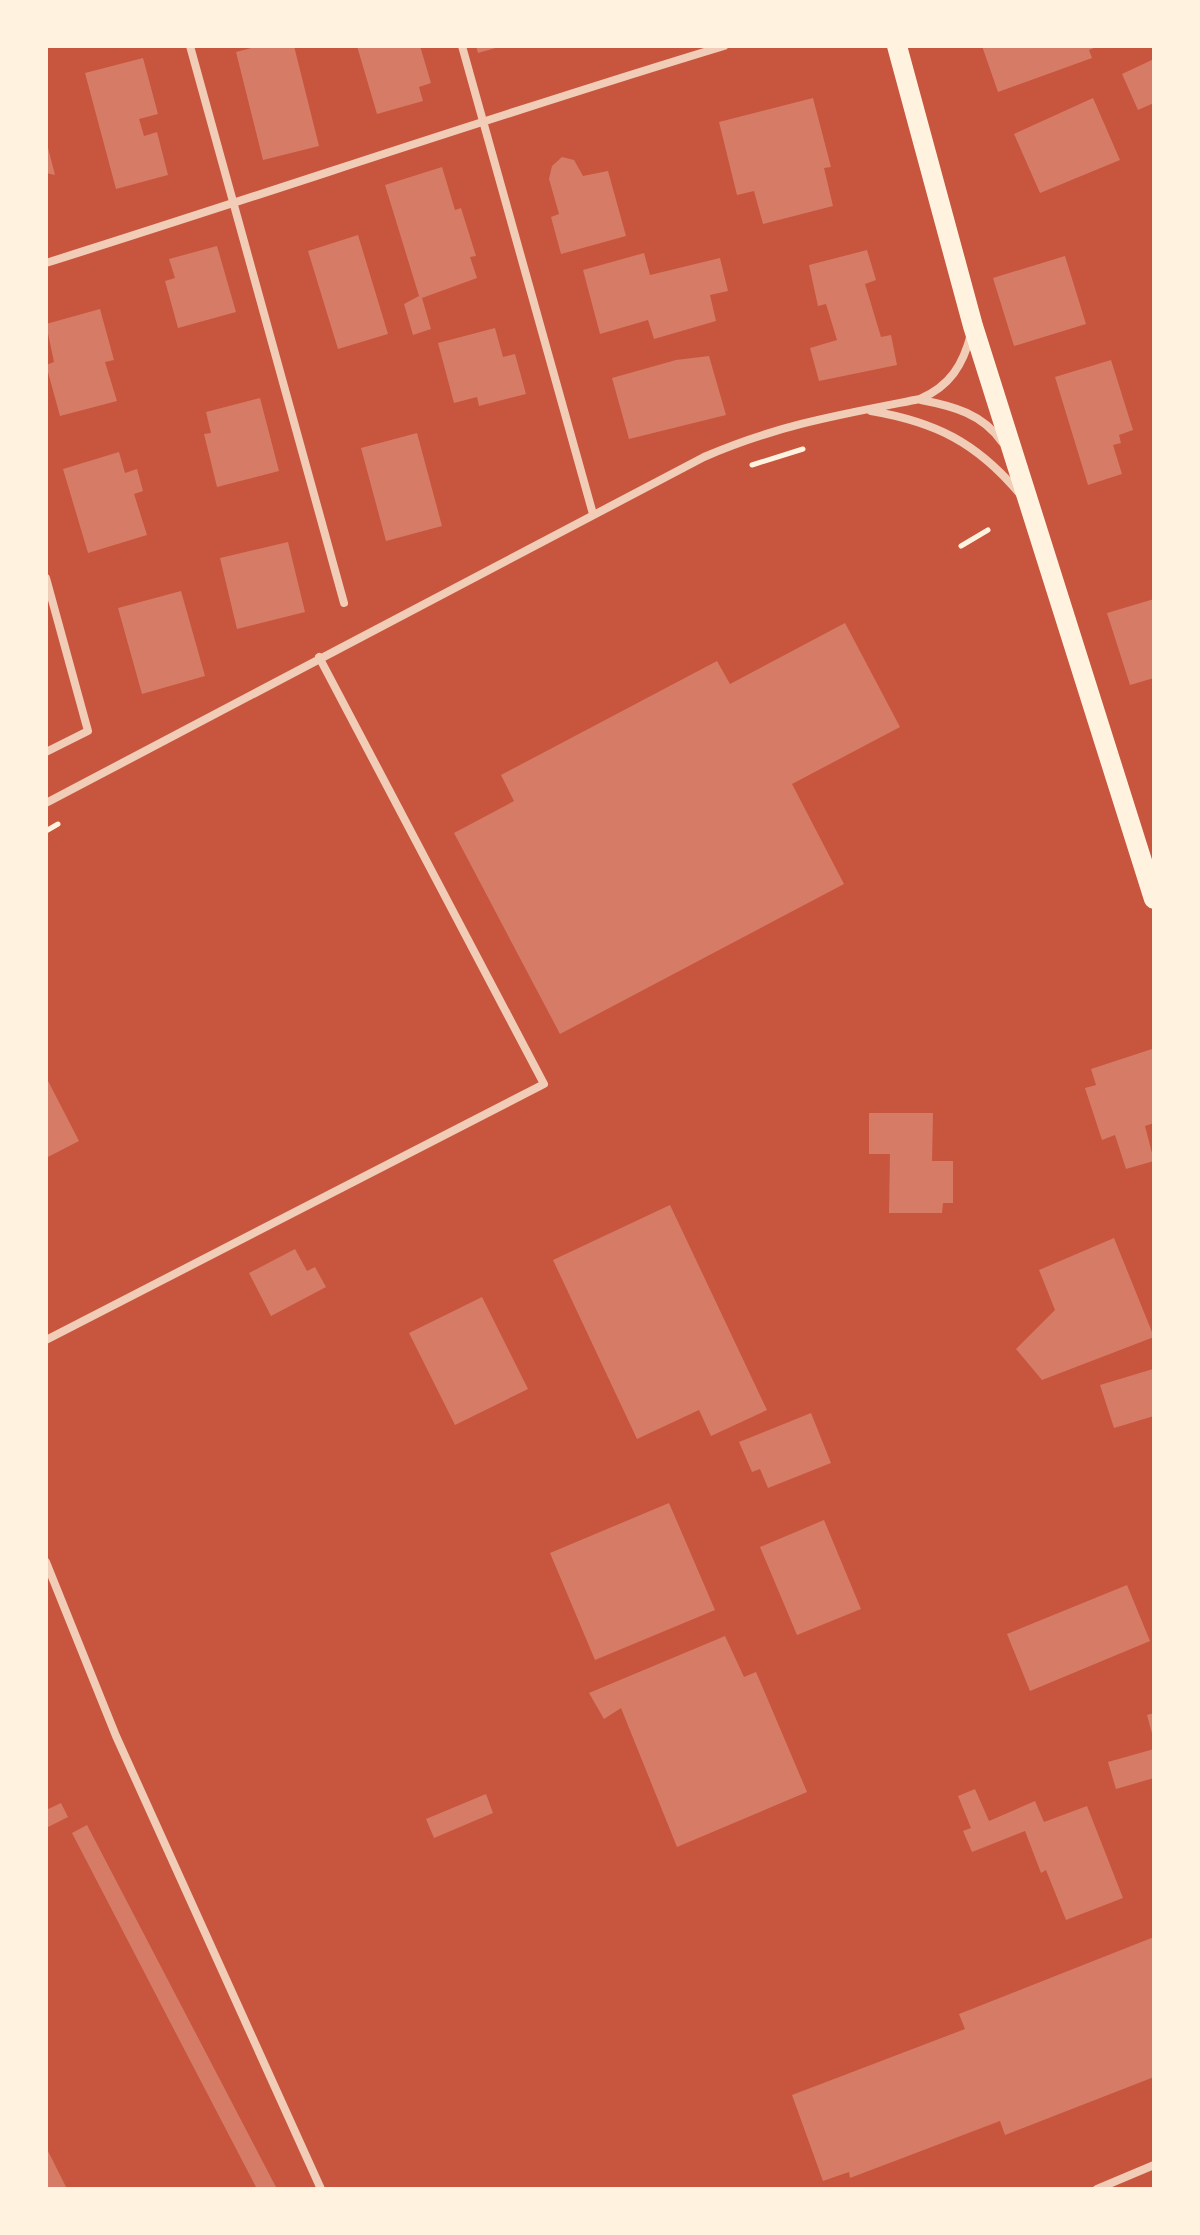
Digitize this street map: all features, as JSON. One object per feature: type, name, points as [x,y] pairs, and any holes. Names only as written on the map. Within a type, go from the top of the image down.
[{"type":"main road","points":[[897,46],[973,326],[1154,899]]},
{"type":"street","points":[[190,46],[344,603]]},
{"type":"street","points":[[462,46],[485,118],[593,514]]},
{"type":"street","points":[[46,263],[232,205],[485,118],[724,46]]},
{"type":"street","points":[[46,803],[593,514],[743,440],[822,416],[867,410],[934,393],[957,371],[973,326]]},
{"type":"street","points":[[920,399],[948,405],[985,422],[1016,463]]},
{"type":"street","points":[[867,410],[918,420],[949,433],[982,455],[1030,506]]},
{"type":"street","points":[[46,578],[88,731],[46,752]]},
{"type":"street","points":[[46,1340],[544,1084],[319,657]]},
{"type":"street","points":[[46,1562],[116,1736],[321,2189]]},
{"type":"street","points":[[1097,2189],[1154,2165]]},
{"type":"path","points":[[739,469],[806,448]]},
{"type":"path","points":[[961,546],[988,530]]},
{"type":"building","points":[[259,46],[294,46],[319,146],[263,160],[236,52]]},
{"type":"building","points":[[357,46],[420,46],[431,83],[419,87],[423,101],[377,114]]},
{"type":"building","points":[[476,46],[499,46],[499,47],[478,53]]},
{"type":"building","points":[[982,46],[1099,46],[1089,50],[1092,58],[998,92]]},
{"type":"building","points":[[143,58],[158,114],[139,119],[144,136],[157,132],[168,175],[116,189],[85,73]]},
{"type":"building","points":[[1154,59],[1154,103],[1138,110],[1122,74]]},
{"type":"building","points":[[813,98],[831,167],[824,168],[833,206],[763,224],[754,191],[737,195],[719,122]]},
{"type":"building","points":[[1093,98],[1120,160],[1040,193],[1014,134]]},
{"type":"building","points":[[47,144],[55,175],[46,173]]},
{"type":"building","points":[[562,157],[574,160],[583,176],[608,171],[626,236],[561,254],[551,217],[559,214],[549,179],[552,166]]},
{"type":"building","points":[[442,167],[455,210],[461,208],[476,256],[470,257],[477,278],[422,298],[431,329],[413,335],[404,304],[419,296],[385,185]]},
{"type":"building","points":[[358,235],[388,334],[338,349],[308,251]]},
{"type":"building","points":[[217,246],[236,312],[178,328],[165,281],[175,278],[169,259]]},
{"type":"building","points":[[867,250],[876,280],[865,284],[881,337],[891,335],[897,365],[819,381],[810,348],[837,340],[826,304],[818,306],[809,265]]},
{"type":"building","points":[[644,253],[650,275],[720,258],[728,291],[710,295],[716,321],[654,339],[648,320],[600,334],[583,270]]},
{"type":"building","points":[[1065,256],[1086,324],[1014,346],[993,278]]},
{"type":"building","points":[[100,309],[114,360],[105,362],[117,401],[60,416],[46,365],[54,362],[46,324]]},
{"type":"building","points":[[495,328],[503,357],[515,354],[526,394],[479,406],[477,397],[454,403],[438,343]]},
{"type":"building","points":[[709,356],[726,415],[629,439],[612,378],[676,360]]},
{"type":"building","points":[[1111,360],[1133,430],[1119,435],[1121,443],[1113,445],[1122,474],[1088,485],[1055,377]]},
{"type":"building","points":[[260,398],[279,471],[217,487],[204,434],[211,433],[206,412]]},
{"type":"building","points":[[417,433],[442,526],[386,541],[361,448]]},
{"type":"building","points":[[119,452],[125,473],[137,469],[143,491],[134,494],[147,535],[88,553],[63,469]]},
{"type":"building","points":[[288,542],[305,612],[237,629],[220,558]]},
{"type":"building","points":[[181,591],[205,676],[142,694],[118,608]]},
{"type":"building","points":[[1154,599],[1154,678],[1130,685],[1107,613]]},
{"type":"building","points":[[845,623],[900,727],[792,784],[844,884],[560,1034],[454,833],[514,801],[501,775],[717,661],[730,684]]},
{"type":"building","points":[[1152,1049],[1154,1123],[1145,1126],[1154,1161],[1126,1169],[1115,1135],[1102,1140],[1085,1088],[1096,1085],[1091,1069]]},
{"type":"building","points":[[46,1077],[79,1141],[46,1158]]},
{"type":"building","points":[[869,1113],[933,1113],[932,1161],[953,1161],[953,1203],[943,1203],[942,1213],[889,1213],[890,1154],[869,1154]]},
{"type":"building","points":[[670,1205],[767,1410],[711,1436],[699,1410],[637,1439],[553,1260]]},
{"type":"building","points":[[1114,1238],[1154,1337],[1042,1380],[1016,1349],[1055,1310],[1039,1270]]},
{"type":"building","points":[[295,1249],[307,1271],[315,1267],[326,1287],[271,1316],[249,1273]]},
{"type":"building","points":[[482,1297],[528,1389],[455,1425],[409,1333]]},
{"type":"building","points":[[1153,1369],[1154,1416],[1114,1428],[1100,1385]]},
{"type":"building","points":[[811,1413],[831,1463],[768,1488],[760,1469],[752,1472],[739,1442]]},
{"type":"building","points":[[669,1503],[715,1610],[595,1660],[550,1553]]},
{"type":"building","points":[[824,1520],[861,1609],[797,1635],[760,1547]]},
{"type":"building","points":[[1127,1585],[1150,1641],[1030,1691],[1007,1634]]},
{"type":"building","points":[[725,1636],[744,1677],[756,1672],[807,1792],[677,1847],[621,1708],[604,1719],[589,1693]]},
{"type":"building","points":[[1154,1713],[1154,1737],[1153,1737],[1147,1715]]},
{"type":"building","points":[[1154,1749],[1154,1778],[1116,1789],[1108,1762]]},
{"type":"building","points":[[975,1789],[989,1821],[1035,1801],[1044,1822],[1087,1806],[1123,1898],[1066,1920],[1046,1870],[1041,1873],[1025,1831],[972,1852],[963,1831],[971,1828],[958,1796]]},
{"type":"building","points":[[486,1794],[493,1813],[434,1838],[426,1819]]},
{"type":"building","points":[[61,1803],[68,1817],[46,1828],[46,1810]]},
{"type":"building","points":[[87,1825],[277,2189],[257,2189],[72,1833]]},
{"type":"building","points":[[1154,1937],[1154,2077],[1005,2135],[1000,2121],[850,2178],[849,2172],[823,2181],[792,2095],[965,2029],[959,2014]]},
{"type":"building","points":[[46,2147],[67,2189],[46,2189]]}]
